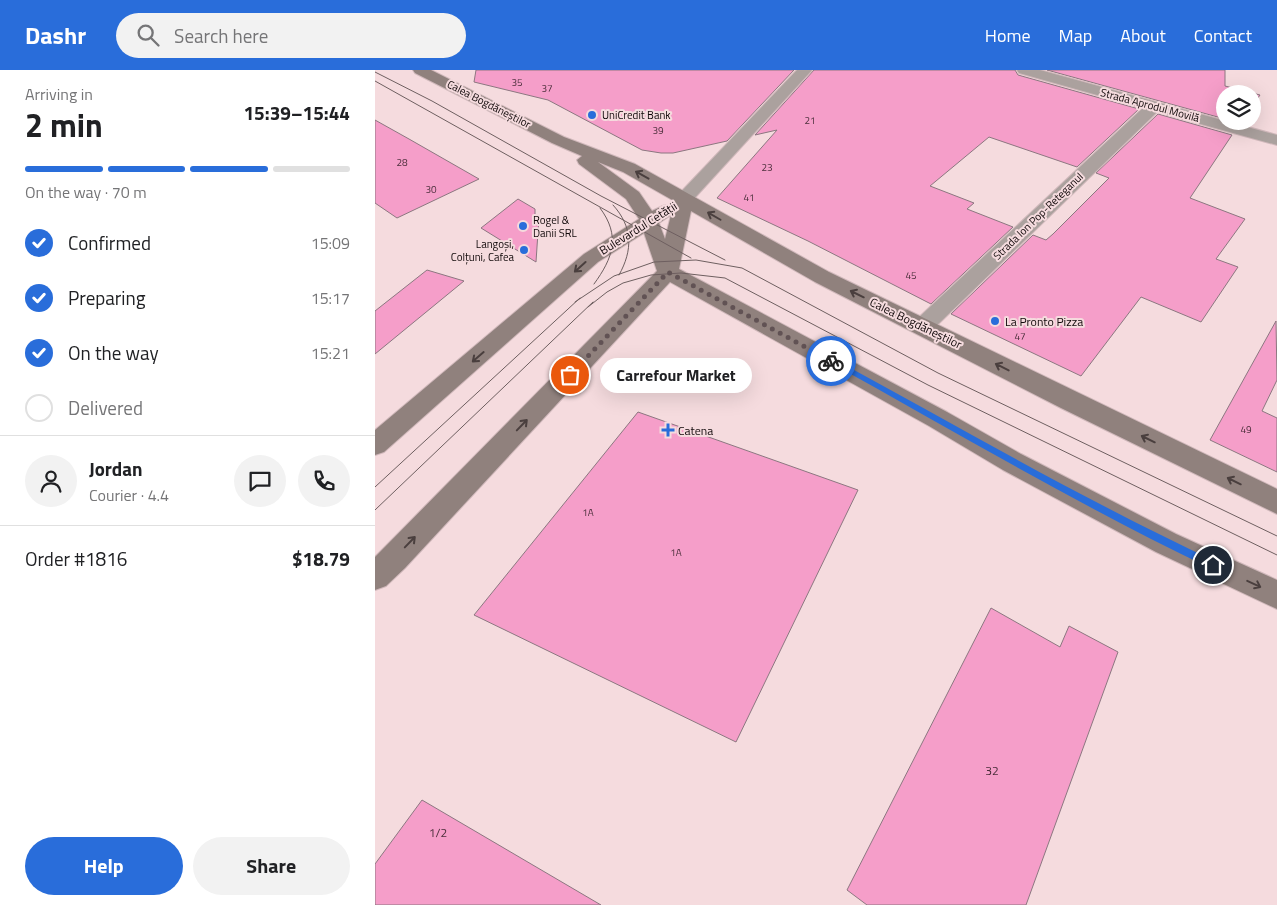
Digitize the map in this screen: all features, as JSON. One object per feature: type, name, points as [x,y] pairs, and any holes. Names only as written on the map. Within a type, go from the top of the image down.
[{"type":"main road","name":"Calea Bogdăneștilor","points":[[420,70],[558,140],[629,168],[822,277],[1277,502]]},
{"type":"main road","name":"Calea Bogdăneștilor","points":[[558,140],[633,196],[649,221],[668,272]]},
{"type":"main road","name":"Bulevardul Cetății","points":[[375,445],[591,258],[684,199]]},
{"type":"main road","name":"Bulevardul Cetății","points":[[668,272],[684,199]]},
{"type":"main road","points":[[375,576],[401,552],[668,272],[938,419],[1012,462],[1166,543],[1277,595]]},
{"type":"street","points":[[684,199],[805,70]]},
{"type":"street","name":"Strada Aprodul Movilă","points":[[1024,70],[1277,140]]},
{"type":"street","name":"Strada Ion Pop-Reteganul","points":[[923,326],[1154,106]]},
{"type":"building","points":[[476,70],[794,70],[727,141],[673,153],[661,153],[642,150],[548,100],[474,82]]},
{"type":"building","points":[[814,70],[1015,70],[1018,75],[1139,109],[1077,167],[989,137],[930,186],[974,203],[967,209],[1013,227],[931,304],[808,241],[717,198],[777,130],[755,135]]},
{"type":"building","points":[[1047,70],[1225,70],[1225,85],[1216,85],[1216,117]]},
{"type":"building","points":[[1158,114],[1232,135],[1190,198],[1245,219],[1216,259],[1238,267],[1201,322],[1141,297],[1081,376],[951,314],[1033,235],[1046,240],[1053,234],[1109,178],[1096,173]]},
{"type":"building","points":[[375,120],[479,179],[397,218],[375,203]]},
{"type":"building","points":[[518,199],[535,209],[535,215],[539,217],[536,262],[481,228]]},
{"type":"building","points":[[427,270],[464,281],[375,354],[375,311]]},
{"type":"building","points":[[1276,321],[1277,380],[1262,411],[1277,418],[1277,472],[1210,440]]},
{"type":"building","points":[[638,412],[858,490],[736,742],[474,615]]},
{"type":"building","points":[[991,608],[1060,647],[1069,626],[1118,652],[1026,905],[867,905],[847,890]]},
{"type":"building","points":[[422,800],[601,905],[375,905],[375,864]]},
{"type":"tram line","points":[[375,72],[432,101],[601,196],[725,260]]},
{"type":"tram line","points":[[375,81],[623,220]]},
{"type":"tram line","points":[[613,205],[623,220]]},
{"type":"tram line","points":[[594,284],[606,265],[612,247],[611,228],[600,208]]},
{"type":"tram line","points":[[620,274],[629,248],[629,239],[623,220]]},
{"type":"tram line","points":[[623,220],[691,258]]},
{"type":"tram line","points":[[620,274],[654,262],[696,260],[742,268],[938,373],[1277,536]]},
{"type":"tram line","points":[[588,307],[607,292],[623,283],[651,275],[681,273],[725,278],[928,385],[1277,555]]},
{"type":"tram line","points":[[577,300],[620,274]]},
{"type":"tram line","points":[[375,487],[577,300]]},
{"type":"tram line","points":[[375,510],[593,302]]},
{"type":"way so far","points":[[570,375],[668,272],[831,361]]},
{"type":"place","name":"UniCredit Bank","points":[[592,115]]},
{"type":"place","name":"Rogel & Danii SRL","points":[[523,226]]},
{"type":"place","name":"Langoși, Colțuni, Cafea","points":[[524,250]]},
{"type":"place","name":"La Pronto Pizza","points":[[995,321]]},
{"type":"place","name":"Carrefour Market","points":[[570,375]]},
{"type":"place","name":"Catena","points":[[668,430]]},
{"type":"route","points":[[831,361],[1012,462],[1166,543],[1213,565]]}]
